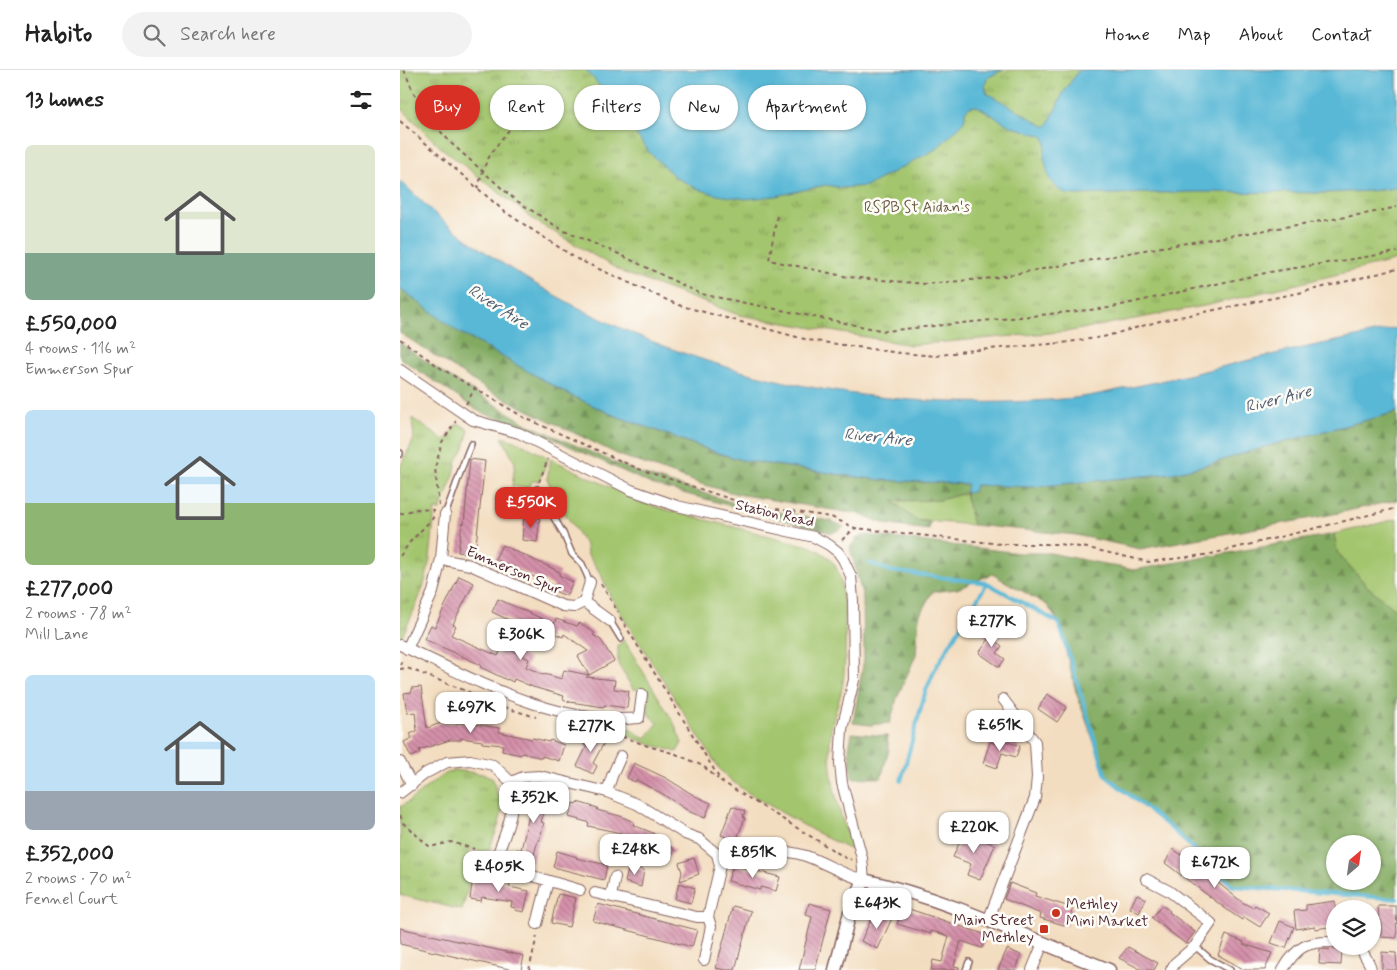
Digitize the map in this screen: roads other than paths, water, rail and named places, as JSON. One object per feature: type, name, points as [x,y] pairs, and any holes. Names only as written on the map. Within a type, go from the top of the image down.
[{"type":"street","name":"Station Road","points":[[400,370],[474,420],[519,433],[631,490],[677,506],[814,537],[833,548],[848,568],[851,576],[854,601],[854,680],[842,729],[840,763],[842,783],[862,858],[864,880]]},
{"type":"street","points":[[446,514],[441,559],[433,592],[404,647],[502,691],[575,715],[618,720],[639,718],[642,694]]},
{"type":"street","name":"Emmerson Spur","points":[[441,559],[470,565],[563,606],[574,607],[584,602]]},
{"type":"street","points":[[594,581],[584,602],[610,621]]},
{"type":"street","points":[[988,921],[1035,798],[1037,777],[1035,742],[1003,699]]},
{"type":"street","points":[[607,792],[621,756]]},
{"type":"street","points":[[400,794],[426,773],[447,762],[470,760],[493,765],[511,782],[514,799],[512,813],[494,864]]},
{"type":"street","points":[[400,762],[412,785]]},
{"type":"street","points":[[511,782],[523,777],[540,776],[607,792],[636,804],[685,834],[700,839],[717,854],[720,866],[708,918],[711,926],[704,960]]},
{"type":"street","points":[[717,854],[752,851],[790,853],[806,856],[840,873],[945,904],[1109,970]]},
{"type":"street","points":[[478,860],[580,890]]},
{"type":"street","points":[[611,896],[614,877]]},
{"type":"street","points":[[1146,879],[1169,891],[1211,923],[1195,946],[1175,963],[1171,970]]},
{"type":"street","points":[[836,970],[850,912],[864,880]]},
{"type":"street","points":[[537,924],[548,881]]},
{"type":"street","points":[[596,893],[708,918]]},
{"type":"street","points":[[1283,970],[1293,954],[1309,943],[1326,942]]},
{"type":"street","points":[[1032,970],[1043,943]]},
{"type":"street","points":[[1363,955],[1371,966],[1371,970]]},
{"type":"lane","points":[[446,514],[471,444]]},
{"type":"lane","points":[[537,489],[563,533],[572,554],[594,581]]},
{"type":"lane","points":[[610,621],[621,639]]},
{"type":"lane","points":[[1195,946],[1230,970]]},
{"type":"lane","points":[[966,970],[969,962]]},
{"type":"water","points":[[586,70],[1003,70],[987,78],[985,86],[987,93],[1046,127],[1063,93],[1079,70],[1397,70],[1397,188],[1325,193],[1194,192],[1066,194],[1058,189],[1049,178],[1044,158],[1046,142],[1043,136],[1010,126],[977,106],[970,107],[965,111],[965,118],[961,125],[936,149],[867,186],[841,188],[826,185],[776,196],[746,199],[717,195],[698,189],[675,177],[649,152],[633,130],[660,130],[660,85],[599,85]]},
{"type":"water","name":"River Aire","points":[[400,181],[447,224],[517,273],[590,314],[666,347],[744,372],[824,389],[906,399],[989,402],[1074,398],[1096,395],[1397,328],[1397,412],[1173,473],[1033,487],[975,485],[973,492],[965,493],[967,484],[882,480],[742,460],[611,414],[568,394],[457,331],[400,288]]},
{"type":"waterway","points":[[870,563],[890,571],[987,583],[1059,623],[1106,776],[1171,828],[1233,886],[1397,899]]},
{"type":"waterway","points":[[901,781],[925,693],[935,669],[987,583]]},
{"type":"place","name":"Methley Mini Market","points":[[1056,913]]},
{"type":"place","name":"Main Street Methley","points":[[1044,929]]},
{"type":"park label","name":"RSPB St Aidan's","points":[[917,207]]}]
